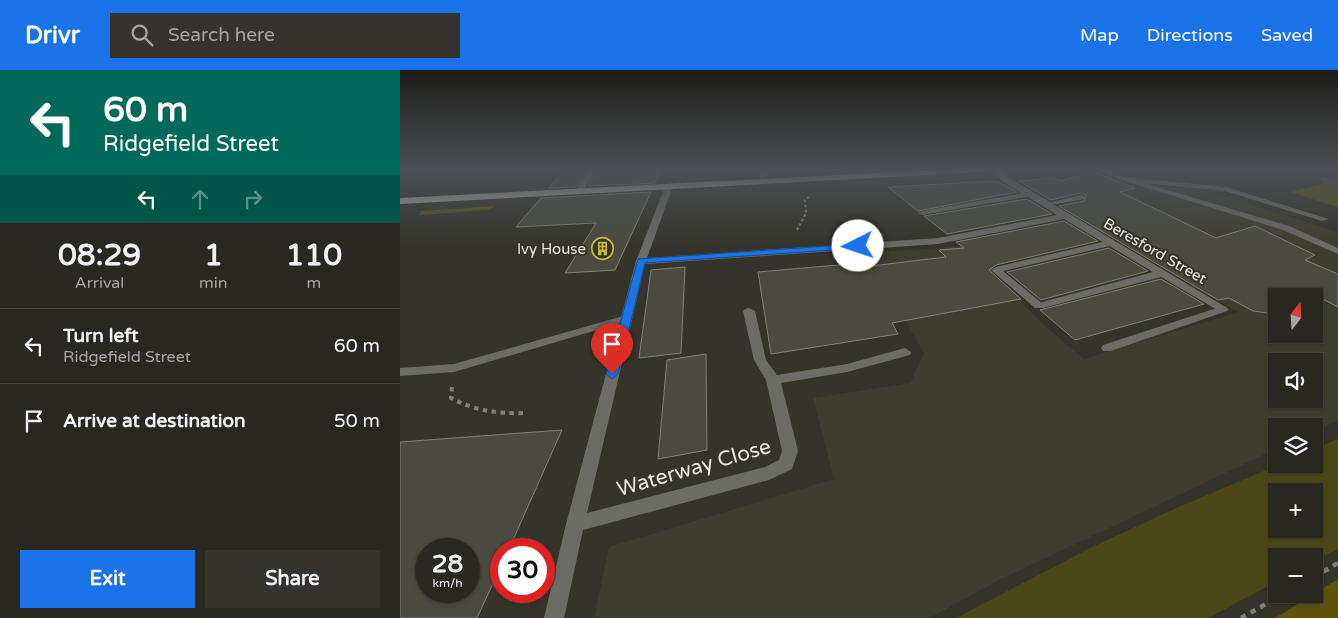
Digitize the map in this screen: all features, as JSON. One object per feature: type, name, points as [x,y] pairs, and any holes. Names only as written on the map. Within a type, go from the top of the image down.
[{"type":"highway","points":[[400,201],[488,196]]},
{"type":"street","points":[[554,618],[575,524],[641,261],[665,196]]},
{"type":"street","name":"Beresford Street","points":[[1033,196],[1224,308]]},
{"type":"street","points":[[1248,196],[1325,219]]},
{"type":"street","points":[[641,261],[938,241],[1065,216]]},
{"type":"street","points":[[1039,306],[1163,273]]},
{"type":"street","name":"Waterway Close","points":[[575,524],[769,473],[786,464],[790,451],[773,380],[760,360],[749,310]]},
{"type":"street","points":[[773,380],[847,368],[905,352]]},
{"type":"lane","points":[[922,213],[1021,196]]},
{"type":"lane","points":[[1179,196],[1286,228],[1338,251]]},
{"type":"lane","points":[[1047,204],[1081,197]]},
{"type":"lane","points":[[1039,306],[996,270],[1111,243]]},
{"type":"lane","points":[[1107,348],[1224,308]]},
{"type":"lane","points":[[400,372],[454,368],[627,318]]},
{"type":"path","points":[[797,230],[806,213],[805,200],[811,196]]},
{"type":"path","points":[[454,368],[451,398],[463,405],[497,414],[526,414]]},
{"type":"path","points":[[1323,572],[1338,563]]},
{"type":"path","points":[[1241,618],[1268,603]]},
{"type":"shaded area","points":[[1105,196],[1222,196],[1338,232],[1338,420],[1323,428],[1323,418],[1268,418],[1268,453],[999,580],[930,618],[594,618],[609,547],[834,479],[813,398],[910,383],[924,354],[869,253],[962,246],[1055,335],[1084,359],[1238,312],[1066,205]]},
{"type":"shaded area","points":[[1301,196],[1338,196],[1338,207]]},
{"type":"shaded area","points":[[496,206],[487,210],[419,215],[421,211]]},
{"type":"shaded area","points":[[1338,439],[1338,549],[1323,556],[1323,548],[1268,548],[1268,586],[1208,618],[956,618],[1090,548],[1174,509],[1268,469],[1268,473],[1323,473],[1323,445]]},
{"type":"shaded area","points":[[1338,579],[1338,618],[1275,618],[1299,603],[1323,603],[1323,588]]},
{"type":"building","name":"Ivy House","points":[[649,196],[615,270],[565,273],[596,223],[516,227],[541,198]]},
{"type":"building","points":[[899,196],[998,196],[918,211]]},
{"type":"building","points":[[1044,196],[1070,196],[1051,200]]},
{"type":"building","points":[[1086,196],[1127,196],[1216,238],[1255,226],[1315,255],[1305,260],[1338,274],[1338,307],[1323,299],[1323,288],[1268,288],[1268,313],[1253,311],[1229,298],[1218,300],[1059,206],[1084,201]]},
{"type":"building","points":[[1027,199],[1052,214],[947,234],[924,216]]},
{"type":"building","points":[[1064,221],[1098,241],[996,265],[989,270],[1021,299],[892,323],[898,334],[771,354],[758,272],[861,263],[863,267],[946,257],[939,250],[964,248],[956,242]]},
{"type":"building","points":[[1109,248],[1148,271],[1041,300],[1007,272]]},
{"type":"building","points":[[685,267],[681,353],[639,358],[651,270]]},
{"type":"building","points":[[1161,279],[1204,304],[1075,340],[1040,310]]},
{"type":"building","points":[[706,354],[707,450],[658,459],[667,360]]},
{"type":"building","points":[[562,430],[514,538],[490,538],[490,590],[477,618],[400,618],[400,442]]},
{"type":"place","name":"Ivy House","points":[[602,249]]},
{"type":"route","points":[[612,374],[641,261],[858,246]]}]
